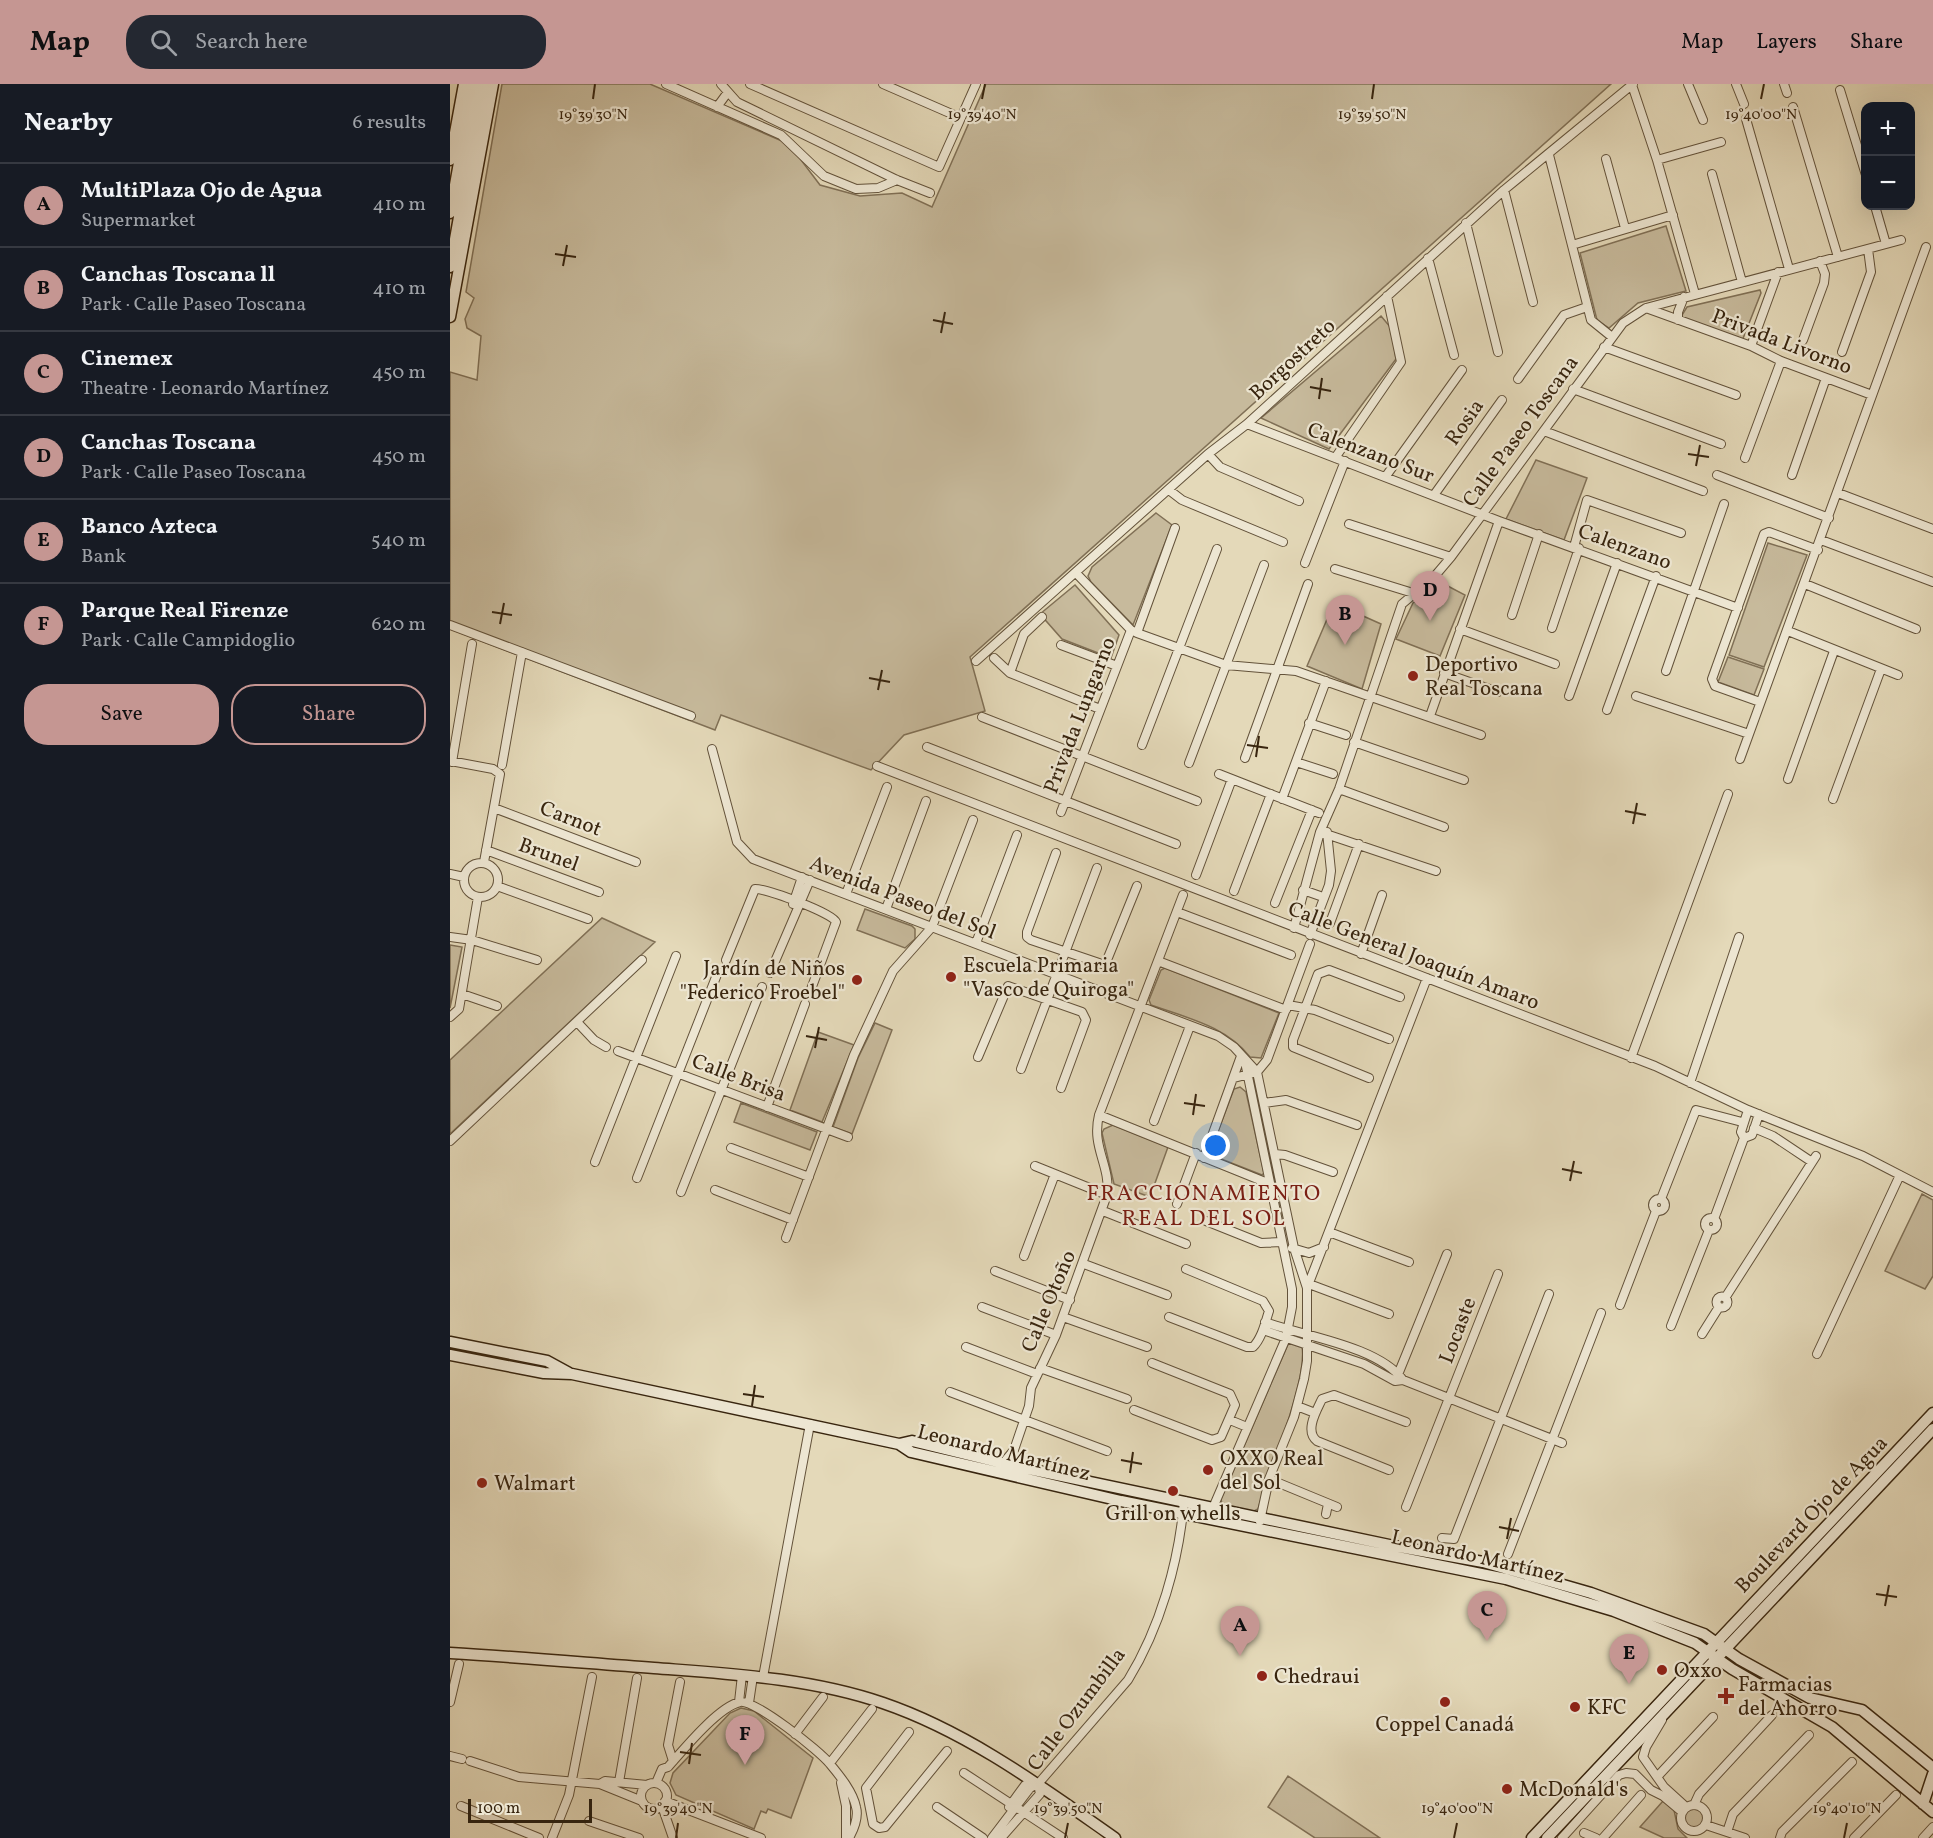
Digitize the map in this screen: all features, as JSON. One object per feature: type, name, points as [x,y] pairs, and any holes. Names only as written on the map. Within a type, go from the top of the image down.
[{"type":"main road","points":[[450,160],[464,84]]},
{"type":"main road","points":[[450,213],[473,84]]},
{"type":"main road","points":[[450,267],[483,84]]},
{"type":"main road","points":[[450,317],[493,84]]},
{"type":"main road","points":[[450,1342],[547,1361],[572,1374]]},
{"type":"main road","points":[[450,1355],[544,1373],[572,1374]]},
{"type":"main road","name":"Leonardo Martínez","points":[[572,1374],[899,1444],[912,1441],[1000,1468],[1183,1514],[1208,1519],[1260,1523]]},
{"type":"main road","name":"Boulevard Ojo de Agua","points":[[1547,1838],[1666,1710],[1933,1413]]},
{"type":"main road","name":"Boulevard Ojo de Agua","points":[[1719,1650],[1933,1430]]},
{"type":"main road","name":"Leonardo Martínez","points":[[1012,1471],[1184,1501],[1260,1523],[1393,1551],[1506,1579],[1614,1611],[1708,1650]]},
{"type":"main road","name":"Leonardo Martínez","points":[[1393,1551],[1483,1562],[1578,1589],[1704,1634],[1719,1650]]},
{"type":"main road","points":[[1550,1581],[1560,1594],[1578,1589]]},
{"type":"main road","points":[[1532,1838],[1708,1650],[1719,1650],[1810,1698],[1862,1710],[1933,1768]]},
{"type":"main road","points":[[1719,1650],[1840,1732],[1933,1812]]},
{"type":"main road","points":[[450,1653],[753,1676],[833,1690],[884,1704],[949,1731],[1038,1784]]},
{"type":"main road","points":[[1923,1804],[1933,1774]]},
{"type":"main road","name":"Calle Ozumbilla","points":[[1038,1784],[1115,1838]]},
{"type":"street","points":[[666,84],[781,135],[824,176],[856,189],[878,188],[897,180]]},
{"type":"street","points":[[722,84],[737,102],[930,194]]},
{"type":"street","points":[[750,84],[939,167],[976,84]]},
{"type":"street","points":[[883,84],[961,118]]},
{"type":"street","points":[[1632,84],[1657,160],[1695,294]]},
{"type":"street","name":"Borgostreto","points":[[976,661],[1208,454],[1247,424],[1504,190],[1632,84]]},
{"type":"street","points":[[1688,84],[1703,120]]},
{"type":"street","points":[[1736,84],[1744,104]]},
{"type":"street","points":[[1784,84],[1787,93]]},
{"type":"street","points":[[1840,90],[1861,159]]},
{"type":"street","points":[[717,107],[728,92]]},
{"type":"street","points":[[1793,107],[1838,256]]},
{"type":"street","points":[[1746,119],[1789,269]]},
{"type":"street","points":[[801,152],[813,140]]},
{"type":"street","points":[[1657,160],[1721,142]]},
{"type":"street","points":[[1549,155],[1587,307],[1595,326],[1612,337]]},
{"type":"street","points":[[1606,159],[1625,228]]},
{"type":"street","points":[[1712,174],[1742,282]]},
{"type":"street","points":[[1504,190],[1533,302]]},
{"type":"street","points":[[1876,210],[1886,244]]},
{"type":"street","points":[[1572,245],[1673,215]]},
{"type":"street","points":[[1467,223],[1498,352]]},
{"type":"street","name":"Calle Paseo Toscana","points":[[1294,928],[1303,890],[1324,833],[1326,821],[1402,604],[1434,577],[1451,557],[1612,337],[1633,314],[1646,308],[1901,240]]},
{"type":"street","points":[[1740,759],[1818,550],[1926,247]]},
{"type":"street","points":[[1842,352],[1871,272],[1868,249]]},
{"type":"street","points":[[1428,258],[1455,355]]},
{"type":"street","points":[[1803,340],[1824,283],[1825,274],[1820,261]]},
{"type":"street","points":[[1751,346],[1778,272]]},
{"type":"street","points":[[1335,458],[1401,362],[1387,296]]},
{"type":"street","name":"Privada Livorno","points":[[1678,320],[1678,312],[1684,297]]},
{"type":"street","points":[[1518,379],[1564,315],[1587,307]]},
{"type":"street","name":"Privada Livorno","points":[[1646,308],[1751,346],[1781,361],[1872,395]]},
{"type":"street","points":[[1604,347],[1736,395]]},
{"type":"street","points":[[1745,458],[1781,361]]},
{"type":"street","points":[[1386,476],[1462,370]]},
{"type":"street","points":[[1792,475],[1827,378]]},
{"type":"street","points":[[1573,389],[1721,444]]},
{"type":"street","name":"Rosia","points":[[1434,495],[1502,400]]},
{"type":"street","name":"Calenzano Sur","points":[[1247,424],[1499,521]]},
{"type":"street","points":[[1544,431],[1704,490]]},
{"type":"street","points":[[1208,454],[1220,467],[1299,501]]},
{"type":"street","points":[[1305,563],[1345,461]]},
{"type":"street","points":[[1717,475],[1829,518]]},
{"type":"street","points":[[1169,489],[1182,500],[1283,542]]},
{"type":"street","points":[[1838,494],[1933,529]]},
{"type":"street","points":[[1551,628],[1576,548],[1587,500],[1682,533]]},
{"type":"street","points":[[1666,671],[1724,504]]},
{"type":"street","points":[[1430,716],[1499,521]]},
{"type":"street","name":"Calenzano","points":[[1499,521],[1656,576],[1738,608]]},
{"type":"street","points":[[1349,524],[1451,557]]},
{"type":"street","name":"Privada Lungarno","points":[[1061,812],[1116,666],[1134,632],[1175,528]]},
{"type":"street","points":[[1761,702],[1712,683],[1766,531],[1818,550]]},
{"type":"street","points":[[1512,615],[1539,534]]},
{"type":"street","points":[[1821,540],[1933,582]]},
{"type":"street","points":[[1142,745],[1217,549]]},
{"type":"street","points":[[1569,696],[1617,563]]},
{"type":"street","points":[[1189,764],[1264,565]]},
{"type":"street","points":[[1335,569],[1413,593]]},
{"type":"street","points":[[1076,573],[1134,632],[1226,665],[1296,670],[1481,735]]},
{"type":"street","points":[[1607,710],[1656,576]]},
{"type":"street","points":[[1245,758],[1308,584]]},
{"type":"street","points":[[1805,584],[1916,629]]},
{"type":"street","points":[[1010,673],[1021,639],[1042,617]]},
{"type":"street","points":[[450,625],[691,716]]},
{"type":"street","points":[[1460,629],[1555,664]]},
{"type":"street","points":[[1788,631],[1898,675]]},
{"type":"street","points":[[472,644],[451,761],[493,769],[500,774],[484,862]]},
{"type":"street","points":[[1061,645],[1116,666]]},
{"type":"street","points":[[1788,779],[1834,651]]},
{"type":"street","points":[[502,765],[522,652]]},
{"type":"street","points":[[994,658],[1010,673],[1100,709]]},
{"type":"street","points":[[1833,799],[1881,669]]},
{"type":"street","points":[[1444,673],[1498,692]]},
{"type":"street","points":[[1282,799],[1326,681]]},
{"type":"street","points":[[1636,696],[1749,734]]},
{"type":"street","points":[[982,717],[1197,801]]},
{"type":"street","points":[[1310,723],[1346,735]]},
{"type":"street","points":[[1354,742],[1464,780]]},
{"type":"street","points":[[927,747],[1176,844]]},
{"type":"street","name":"Avenida Paseo del Sol","points":[[712,749],[737,842],[753,859],[1218,1036],[1234,1047],[1257,1072]]},
{"type":"street","points":[[1296,762],[1333,774]]},
{"type":"street","name":"Calle General Joaquín Amaro","points":[[877,766],[1632,1058],[1748,1110],[1863,1156],[1933,1192]]},
{"type":"street","points":[[1219,774],[1316,811],[1275,903]]},
{"type":"street","points":[[1196,875],[1232,779]]},
{"type":"street","points":[[846,894],[887,787]]},
{"type":"street","points":[[1339,789],[1444,827]]},
{"type":"street","points":[[1234,891],[1271,794]]},
{"type":"street","points":[[1632,1058],[1728,794]]},
{"type":"street","points":[[886,909],[926,801]]},
{"type":"street","name":"Carnot","points":[[494,808],[636,862]]},
{"type":"street","points":[[786,1238],[854,1055],[884,985],[892,971],[932,927],[973,820]]},
{"type":"street","points":[[1310,935],[1331,871],[1324,833],[1436,871]]},
{"type":"street","points":[[976,943],[1017,835]]},
{"type":"street","points":[[1330,923],[1359,844]]},
{"type":"street","name":"Brunel","points":[[486,850],[599,892]]},
{"type":"street","points":[[1056,853],[1027,937],[1065,953],[1105,965],[1137,886]]},
{"type":"street","points":[[484,862],[493,867],[498,876],[497,886],[486,897],[477,897],[465,886],[464,877],[468,868],[475,863],[484,862]]},
{"type":"street","points":[[1021,1069],[1097,868]]},
{"type":"street","points":[[450,874],[464,877]]},
{"type":"street","points":[[770,973],[806,878]]},
{"type":"street","points":[[497,886],[588,919]]},
{"type":"street","points":[[726,960],[755,889],[797,902],[832,916],[836,922],[810,992]]},
{"type":"street","points":[[1303,890],[1323,897]]},
{"type":"street","name":"Calle Otoño","points":[[1012,1471],[1014,1450],[1038,1371],[1070,1300],[1107,1195],[1107,1173],[1096,1143],[1099,1115],[1183,895]]},
{"type":"street","points":[[1361,954],[1382,895]]},
{"type":"street","points":[[450,1017],[459,1009],[472,940],[477,897]]},
{"type":"street","points":[[1177,912],[1290,955]]},
{"type":"street","points":[[450,937],[472,940],[537,960]]},
{"type":"street","points":[[1690,1083],[1739,937]]},
{"type":"street","points":[[1234,1078],[1257,1072],[1267,1060],[1310,944]]},
{"type":"street","points":[[595,1162],[676,956]]},
{"type":"street","points":[[450,1141],[642,960]]},
{"type":"street","points":[[1158,961],[1288,1004],[1315,1010],[1389,1039]]},
{"type":"street","points":[[1369,1078],[1293,1047],[1318,974],[1323,970],[1400,997]]},
{"type":"street","points":[[637,1178],[718,972]]},
{"type":"street","points":[[1260,1523],[1269,1479],[1297,1406],[1304,1379],[1308,1343],[1308,1286],[1427,978]]},
{"type":"street","points":[[978,1057],[1008,986],[1047,999],[1085,1015],[1086,1020],[1061,1088]]},
{"type":"street","points":[[681,1192],[762,987]]},
{"type":"street","points":[[462,994],[497,1006]]},
{"type":"street","points":[[767,1107],[805,1004]]},
{"type":"street","points":[[577,1022],[594,1040],[606,1047]]},
{"type":"street","points":[[1154,1121],[1190,1026]]},
{"type":"street","name":"Calle Brisa","points":[[618,1051],[848,1137]]},
{"type":"street","points":[[1208,1519],[1287,1334],[1292,1289],[1243,1059]]},
{"type":"street","points":[[1204,1158],[1243,1059]]},
{"type":"street","points":[[1257,1072],[1294,1248],[1308,1286]]},
{"type":"street","points":[[1264,1103],[1286,1100],[1357,1125]]},
{"type":"street","points":[[1620,1305],[1656,1211],[1665,1208],[1665,1203],[1661,1199],[1696,1110],[1742,1122]]},
{"type":"street","points":[[1671,1326],[1709,1230],[1716,1227],[1714,1219],[1744,1138],[1741,1132],[1742,1122],[1748,1110]]},
{"type":"street","points":[[1744,1138],[1752,1135],[1759,1114]]},
{"type":"street","points":[[1099,1115],[1270,1184]]},
{"type":"street","points":[[1702,1334],[1719,1307],[1726,1305],[1725,1298],[1814,1159],[1754,1128]]},
{"type":"street","points":[[731,1148],[809,1177]]},
{"type":"street","points":[[1177,1204],[1196,1153]]},
{"type":"street","points":[[1275,1154],[1285,1155],[1333,1172]]},
{"type":"street","points":[[1035,1166],[1107,1195]]},
{"type":"street","points":[[1024,1256],[1055,1174]]},
{"type":"street","points":[[1817,1354],[1900,1175]]},
{"type":"street","points":[[715,1190],[793,1220]]},
{"type":"street","points":[[1103,1211],[1186,1244]]},
{"type":"street","points":[[1206,1221],[1261,1243],[1294,1248],[1309,1253],[1324,1247]]},
{"type":"street","points":[[1329,1232],[1409,1262]]},
{"type":"street","points":[[1399,1378],[1447,1254]]},
{"type":"street","points":[[1084,1264],[1167,1295]]},
{"type":"street","points":[[1170,1317],[1247,1347],[1253,1347],[1258,1342],[1269,1311],[1263,1301],[1186,1269]]},
{"type":"street","points":[[995,1271],[1070,1300]]},
{"type":"street","name":"Locaste","points":[[1406,1507],[1498,1274]]},
{"type":"street","points":[[1308,1286],[1389,1314]]},
{"type":"street","points":[[1442,1538],[1454,1539],[1549,1294]]},
{"type":"street","points":[[982,1307],[1056,1335]]},
{"type":"street","points":[[1508,1554],[1601,1313]]},
{"type":"street","points":[[1063,1317],[1147,1347]]},
{"type":"street","points":[[1264,1326],[1563,1443]]},
{"type":"street","points":[[1287,1334],[1307,1333],[1367,1354],[1399,1378]]},
{"type":"street","points":[[966,1347],[1127,1399]]},
{"type":"street","points":[[1134,1410],[1212,1440],[1221,1437],[1230,1420],[1235,1405],[1230,1394],[1152,1363]]},
{"type":"street","points":[[950,1392],[1107,1451]]},
{"type":"street","points":[[1389,1470],[1312,1438],[1311,1431],[1315,1413],[1322,1399],[1334,1395],[1406,1422]]},
{"type":"street","points":[[1297,1406],[1315,1413]]},
{"type":"street","points":[[1230,1420],[1247,1427]]},
{"type":"street","points":[[749,1703],[753,1676],[810,1424]]},
{"type":"street","name":"Calle Otoño","points":[[1000,1468],[1014,1450]]},
{"type":"street","points":[[1269,1479],[1337,1507]]},
{"type":"street","name":"Calle Ozumbilla","points":[[1038,1784],[1128,1680],[1138,1664],[1174,1573],[1184,1501]]},
{"type":"street","points":[[1326,1514],[1328,1503]]},
{"type":"street","points":[[450,1702],[459,1664]]},
{"type":"street","points":[[673,1838],[664,1803],[666,1795],[659,1785],[662,1769],[727,1709],[739,1702],[753,1676]]},
{"type":"street","points":[[552,1838],[569,1796],[592,1677]]},
{"type":"street","points":[[619,1782],[637,1678]]},
{"type":"street","points":[[670,1764],[668,1745],[680,1682]]},
{"type":"street","points":[[795,1734],[823,1697]]},
{"type":"street","points":[[739,1702],[749,1703],[795,1734],[830,1763],[849,1791],[856,1808],[848,1838]]},
{"type":"street","points":[[830,1763],[872,1709]]},
{"type":"street","points":[[1666,1710],[1643,1757],[1657,1777],[1688,1808]]},
{"type":"street","points":[[1745,1838],[1705,1827],[1692,1835],[1683,1825],[1688,1808],[1699,1794],[1772,1715]]},
{"type":"street","points":[[1657,1777],[1713,1717]]},
{"type":"street","points":[[909,1732],[866,1788],[873,1824],[879,1828],[885,1827],[946,1751]]},
{"type":"street","points":[[1727,1832],[1733,1814],[1809,1735]]},
{"type":"street","points":[[450,1756],[462,1759]]},
{"type":"street","points":[[471,1761],[519,1777],[600,1784],[642,1801],[651,1809],[664,1803],[761,1838]]},
{"type":"street","points":[[1780,1838],[1782,1832],[1852,1762]]},
{"type":"street","points":[[964,1773],[1063,1838]]},
{"type":"street","points":[[1562,1838],[1619,1775],[1626,1773],[1635,1774],[1651,1790],[1688,1808],[1706,1811],[1704,1838]]},
{"type":"street","points":[[600,1784],[605,1781],[659,1785]]},
{"type":"street","points":[[841,1781],[846,1806],[848,1838]]},
{"type":"street","points":[[992,1838],[1025,1785],[1038,1784],[1040,1794],[1001,1838]]},
{"type":"street","points":[[642,1801],[641,1795],[647,1785]]},
{"type":"street","points":[[1603,1838],[1641,1795]]},
{"type":"street","points":[[1854,1838],[1896,1795]]},
{"type":"street","points":[[461,1806],[539,1838]]},
{"type":"street","points":[[846,1806],[871,1811]]},
{"type":"street","points":[[937,1807],[983,1838]]},
{"type":"street","points":[[589,1821],[639,1838]]},
{"type":"street","points":[[1923,1838],[1933,1827]]},
{"type":"street","points":[[1584,1833],[1596,1838]]},
{"type":"shaded area","points":[[502,84],[650,84],[789,144],[820,185],[860,196],[902,193],[932,207],[986,84],[1611,84],[970,657],[985,711],[904,735],[871,770],[721,715],[715,730],[450,629],[450,372],[477,380],[481,336],[467,328],[465,319],[474,298],[466,292]]},
{"type":"shaded area","points":[[1666,226],[1686,291],[1638,303],[1609,328],[1597,320],[1580,253]]},
{"type":"shaded area","points":[[1760,290],[1761,293],[1742,341],[1683,318],[1682,315],[1687,307]]},
{"type":"shaded area","points":[[1381,316],[1391,328],[1396,359],[1329,449],[1261,418]]},
{"type":"shaded area","points":[[1536,460],[1587,478],[1564,540],[1506,519]]},
{"type":"shaded area","points":[[1156,513],[1172,525],[1133,625],[1091,582],[1088,576],[1092,567]]},
{"type":"shaded area","points":[[1768,543],[1807,555],[1764,667],[1729,655]]},
{"type":"shaded area","points":[[1442,583],[1465,595],[1440,656],[1396,639],[1413,603]]},
{"type":"shaded area","points":[[1075,585],[1119,635],[1111,658],[1062,639],[1040,614]]},
{"type":"shaded area","points":[[1334,603],[1381,624],[1362,689],[1307,666]]},
{"type":"shaded area","points":[[1728,657],[1764,669],[1754,695],[1718,682]]},
{"type":"shaded area","points":[[865,909],[912,926],[915,929],[915,939],[905,948],[857,930]]},
{"type":"shaded area","points":[[602,918],[655,942],[450,1134],[450,1060]]},
{"type":"shaded area","points":[[450,945],[462,947],[450,1008]]},
{"type":"shaded area","points":[[1165,968],[1279,1013],[1261,1058],[1250,1057],[1240,1046],[1218,1030],[1151,1005],[1149,1000],[1161,970]]},
{"type":"shaded area","points":[[875,1023],[892,1030],[852,1134],[833,1127],[858,1058]]},
{"type":"shaded area","points":[[818,1032],[854,1045],[822,1122],[790,1110]]},
{"type":"shaded area","points":[[1240,1087],[1246,1092],[1264,1173],[1262,1175],[1211,1155],[1210,1152],[1234,1089]]},
{"type":"shaded area","points":[[741,1103],[817,1132],[810,1150],[734,1122]]},
{"type":"shaded area","points":[[1113,1125],[1168,1147],[1150,1197],[1114,1184],[1102,1133],[1104,1129]]},
{"type":"shaded area","points":[[1922,1194],[1933,1200],[1933,1276],[1925,1289],[1885,1271]]},
{"type":"shaded area","points":[[1289,1342],[1302,1346],[1299,1381],[1294,1403],[1258,1509],[1252,1512],[1222,1504],[1221,1499]]},
{"type":"shaded area","points":[[741,1708],[754,1711],[813,1758],[791,1818],[768,1809],[766,1813],[761,1811],[754,1829],[676,1795],[670,1783],[673,1773],[730,1713]]},
{"type":"shaded area","points":[[1288,1776],[1380,1838],[1315,1838],[1268,1807]]},
{"type":"shaded area","points":[[1663,1801],[1674,1810],[1678,1829],[1687,1838],[1664,1838],[1640,1827]]},
{"type":"shaded area","points":[[1694,1809],[1701,1812],[1704,1819],[1701,1826],[1694,1829],[1687,1826],[1684,1819],[1687,1812]]},
{"type":"place","name":"Canchas Toscana","points":[[1430,621]]},
{"type":"place","name":"Canchas Toscana ll","points":[[1345,645]]},
{"type":"place","name":"Deportivo Real Toscana","points":[[1413,676]]},
{"type":"place","name":"Escuela Primaria \"Vasco de Quiroga\"","points":[[951,977]]},
{"type":"place","name":"Jardín de Niños \"Federico Froebel\"","points":[[857,980]]},
{"type":"place","name":"OXXO Real del Sol","points":[[1208,1470]]},
{"type":"place","name":"Walmart","points":[[482,1483]]},
{"type":"place","name":"Grill on whells","points":[[1173,1491]]},
{"type":"place","name":"Cinemex","points":[[1487,1641]]},
{"type":"place","name":"MultiPlaza Ojo de Agua","points":[[1240,1656]]},
{"type":"place","name":"Oxxo","points":[[1662,1670]]},
{"type":"place","name":"Chedraui","points":[[1262,1676]]},
{"type":"place","name":"Banco Azteca","points":[[1629,1684]]},
{"type":"place","name":"Farmacias del Ahorro","points":[[1726,1696]]},
{"type":"place","name":"Coppel Canadá","points":[[1445,1702]]},
{"type":"place","name":"KFC","points":[[1575,1707]]},
{"type":"place","name":"Parque Real Firenze","points":[[745,1765]]},
{"type":"place","name":"McDonald's","points":[[1507,1789]]},
{"type":"district","name":"FRACCIONAMIENTO REAL DEL SOL","points":[[1204,1204]]}]
